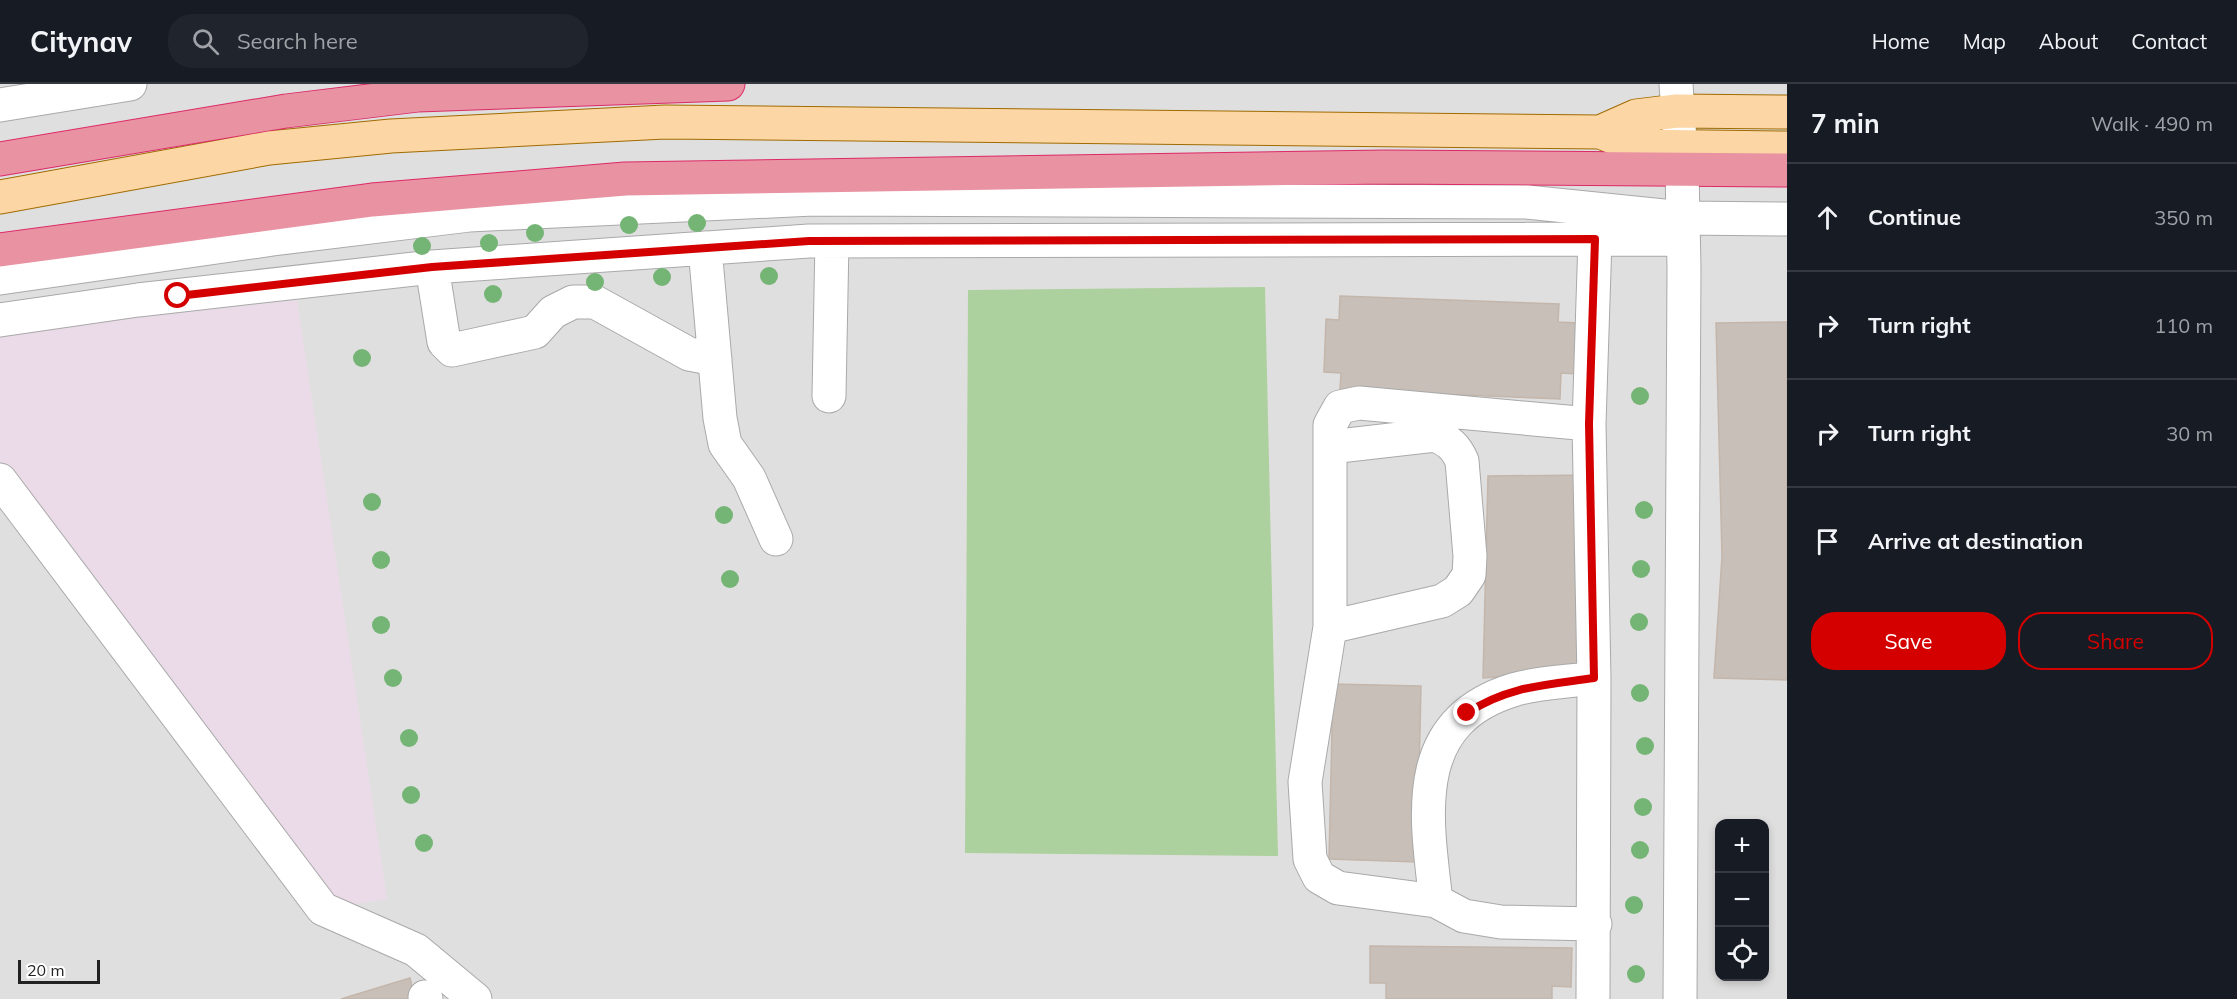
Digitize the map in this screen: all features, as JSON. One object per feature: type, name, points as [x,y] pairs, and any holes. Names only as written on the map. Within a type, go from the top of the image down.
[{"type":"highway","points":[[0,159],[286,111],[418,94],[728,84]]},
{"type":"highway","points":[[0,250],[372,200],[625,178],[1384,167],[1681,159],[1787,170]]},
{"type":"main road","points":[[1600,132],[1676,97],[1787,112]]},
{"type":"main road","points":[[0,197],[269,148],[391,136],[665,122],[1600,132],[1636,146],[1681,159],[1787,148]]},
{"type":"street","points":[[0,105],[130,84]]},
{"type":"street","points":[[1676,97],[1683,228],[1680,999]]},
{"type":"street","points":[[960,198],[960,240]]},
{"type":"street","points":[[0,278],[469,215],[813,199],[1527,202],[1683,228]]},
{"type":"street","points":[[1527,202],[1528,239]]},
{"type":"street","points":[[0,320],[138,300],[432,267],[705,248],[832,241],[1595,239],[1683,228],[1787,219]]},
{"type":"street","points":[[1593,999],[1594,678],[1589,424],[1595,239]]},
{"type":"street","points":[[829,396],[832,241]]},
{"type":"street","points":[[705,248],[720,418],[725,444],[749,478],[776,539]]},
{"type":"street","points":[[131,259],[138,300]]},
{"type":"street","points":[[432,267],[444,342],[452,350],[535,332],[553,312],[573,302],[595,302],[689,354],[715,359]]},
{"type":"street","points":[[1589,424],[1359,403],[1340,407],[1330,425],[1330,627],[1305,782],[1310,859],[1319,877],[1338,888],[1436,901],[1464,916],[1500,922],[1595,924]]},
{"type":"street","points":[[1330,447],[1435,435],[1448,441],[1457,449],[1462,461],[1470,556],[1469,575],[1458,591],[1442,601],[1330,627]]},
{"type":"street","points":[[0,480],[323,909],[416,950],[475,999]]},
{"type":"street","points":[[1436,901],[1428,835],[1428,798],[1436,753],[1450,731],[1467,713],[1490,698],[1515,689],[1594,678]]},
{"type":"shaded area","points":[[0,84],[1787,84],[1787,999],[0,999]]},
{"type":"shaded area","points":[[297,300],[387,899],[323,909],[0,480],[0,332]]},
{"type":"green space","points":[[1265,287],[1278,856],[965,853],[968,290]]},
{"type":"building","points":[[1340,296],[1559,304],[1558,322],[1579,323],[1577,374],[1561,373],[1560,399],[1340,390],[1341,373],[1324,372],[1326,319],[1339,320]]},
{"type":"building","points":[[1787,322],[1787,680],[1714,678],[1722,556],[1716,323]]},
{"type":"building","points":[[1589,475],[1582,672],[1483,678],[1488,476]]},
{"type":"building","points":[[1333,684],[1421,686],[1417,862],[1329,859]]},
{"type":"building","points":[[1370,946],[1572,948],[1571,987],[1552,986],[1552,999],[1386,999],[1386,983],[1370,983]]},
{"type":"building","points":[[410,978],[415,999],[341,999]]},
{"type":"route","points":[[178,296],[432,267],[809,241],[1595,239],[1589,424],[1594,678],[1515,689],[1490,698],[1467,713]]}]
